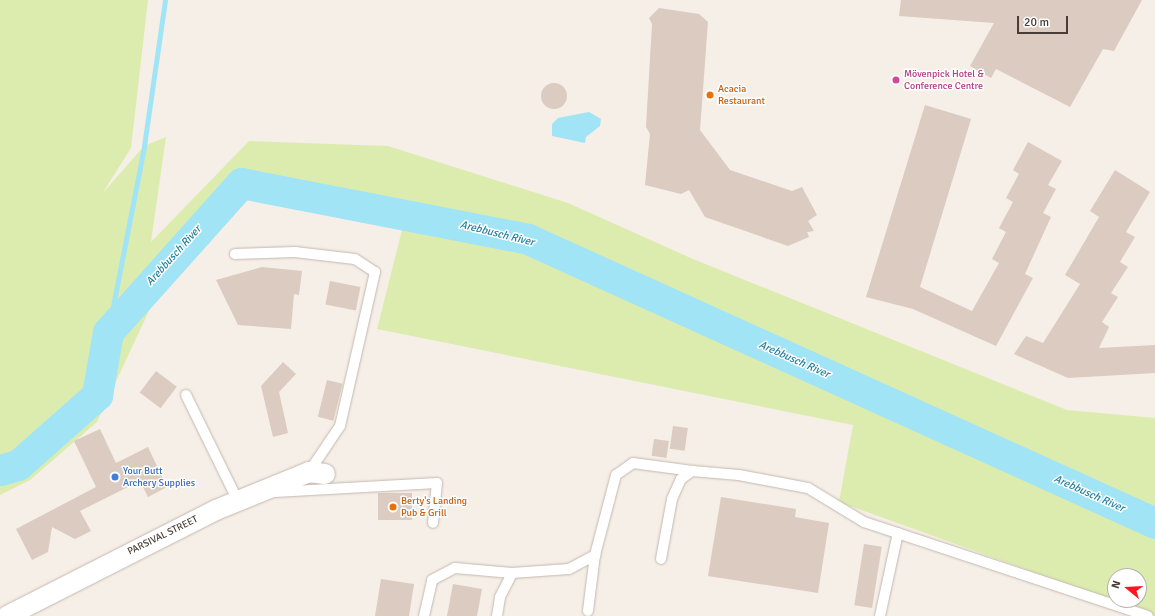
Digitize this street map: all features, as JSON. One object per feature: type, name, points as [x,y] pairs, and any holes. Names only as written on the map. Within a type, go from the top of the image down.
[{"type":"street","name":"PARSIVAL STREET","points":[[7,616],[238,501],[317,473]]},
{"type":"lane","points":[[235,254],[295,252],[332,256],[355,259],[375,272],[340,426],[317,473]]},
{"type":"lane","points":[[186,395],[238,501]]},
{"type":"lane","points":[[588,611],[595,555],[616,476],[633,462],[692,471],[739,475],[808,488],[864,522],[1148,616]]},
{"type":"lane","points":[[661,559],[672,499],[681,479],[692,471]]},
{"type":"lane","points":[[260,493],[437,483],[434,523]]},
{"type":"lane","points":[[880,616],[898,533]]},
{"type":"lane","points":[[424,616],[432,580],[455,568],[512,573],[569,569],[595,555]]},
{"type":"lane","points":[[497,616],[500,598],[512,573]]},
{"type":"green space","points":[[0,0],[148,0],[131,148],[102,194],[144,146],[166,137],[151,242],[249,141],[388,146],[568,203],[693,259],[1067,410],[1155,418],[1155,616],[1133,608],[1147,608],[1147,568],[1107,568],[1107,599],[839,502],[853,425],[377,329],[404,222],[246,188],[196,237],[162,283],[97,422],[30,480],[0,495]]},
{"type":"water","points":[[589,112],[601,119],[600,126],[586,137],[585,143],[552,136],[552,124],[558,118]]},
{"type":"building","points":[[901,0],[1142,0],[1114,51],[1103,49],[1070,107],[996,69],[991,78],[970,66],[994,23],[899,16]]},
{"type":"building","points":[[659,8],[699,14],[708,22],[700,130],[730,170],[792,191],[802,187],[817,215],[808,221],[814,231],[807,232],[809,237],[788,246],[705,217],[689,190],[681,194],[645,185],[650,134],[646,127],[652,24],[649,18]]},
{"type":"building","points":[[554,83],[563,87],[567,96],[563,105],[554,109],[545,105],[541,96],[545,87]]},
{"type":"building","points":[[925,105],[971,119],[920,287],[972,311],[999,263],[992,259],[1006,232],[999,228],[1013,202],[1006,198],[1019,174],[1013,170],[1028,142],[1062,161],[1048,185],[1056,189],[1043,213],[1051,217],[1025,274],[1033,278],[996,346],[913,309],[866,297]]},
{"type":"building","points":[[1115,170],[1150,192],[1126,232],[1135,237],[1120,262],[1128,267],[1111,293],[1118,297],[1102,322],[1109,327],[1099,348],[1155,345],[1155,373],[1068,378],[1014,354],[1026,336],[1043,343],[1080,284],[1065,275],[1099,217],[1090,211]]},
{"type":"building","points":[[262,267],[302,271],[299,295],[294,294],[291,329],[238,325],[216,280]]},
{"type":"building","points":[[330,281],[360,287],[356,310],[325,305]]},
{"type":"building","points":[[283,362],[296,374],[279,392],[288,433],[273,437],[261,386]]},
{"type":"building","points":[[156,371],[177,387],[161,408],[140,393]]},
{"type":"building","points":[[327,380],[343,384],[333,421],[318,417]]},
{"type":"building","points":[[673,426],[688,428],[685,451],[670,449]]},
{"type":"building","points":[[100,429],[116,463],[148,447],[167,487],[148,497],[140,481],[80,511],[91,531],[75,539],[52,527],[48,552],[32,560],[16,529],[96,487],[74,441]]},
{"type":"building","points":[[654,439],[669,441],[666,458],[652,456]]},
{"type":"building","points":[[378,493],[412,493],[412,520],[378,520]]},
{"type":"building","points":[[721,497],[796,509],[795,517],[829,523],[818,593],[708,576]]},
{"type":"building","points":[[864,544],[882,547],[872,608],[854,605]]},
{"type":"building","points":[[381,579],[414,584],[409,616],[375,616]]},
{"type":"building","points":[[453,584],[482,589],[477,616],[447,616]]},
{"type":"waterway","points":[[108,332],[144,146],[165,0]]},
{"type":"waterway","name":"Arebbusch River","points":[[0,470],[18,465],[97,395],[108,332],[241,183],[528,239],[1155,523]]},
{"type":"place","name":"Mövenpick Hotel & Conference Centre","points":[[896,80]]},
{"type":"place","name":"Acacia Restaurant","points":[[710,95]]},
{"type":"place","name":"Your Butt Archery Supplies","points":[[115,477]]},
{"type":"place","name":"Berty's Landing Pub & Grill","points":[[393,507]]}]
